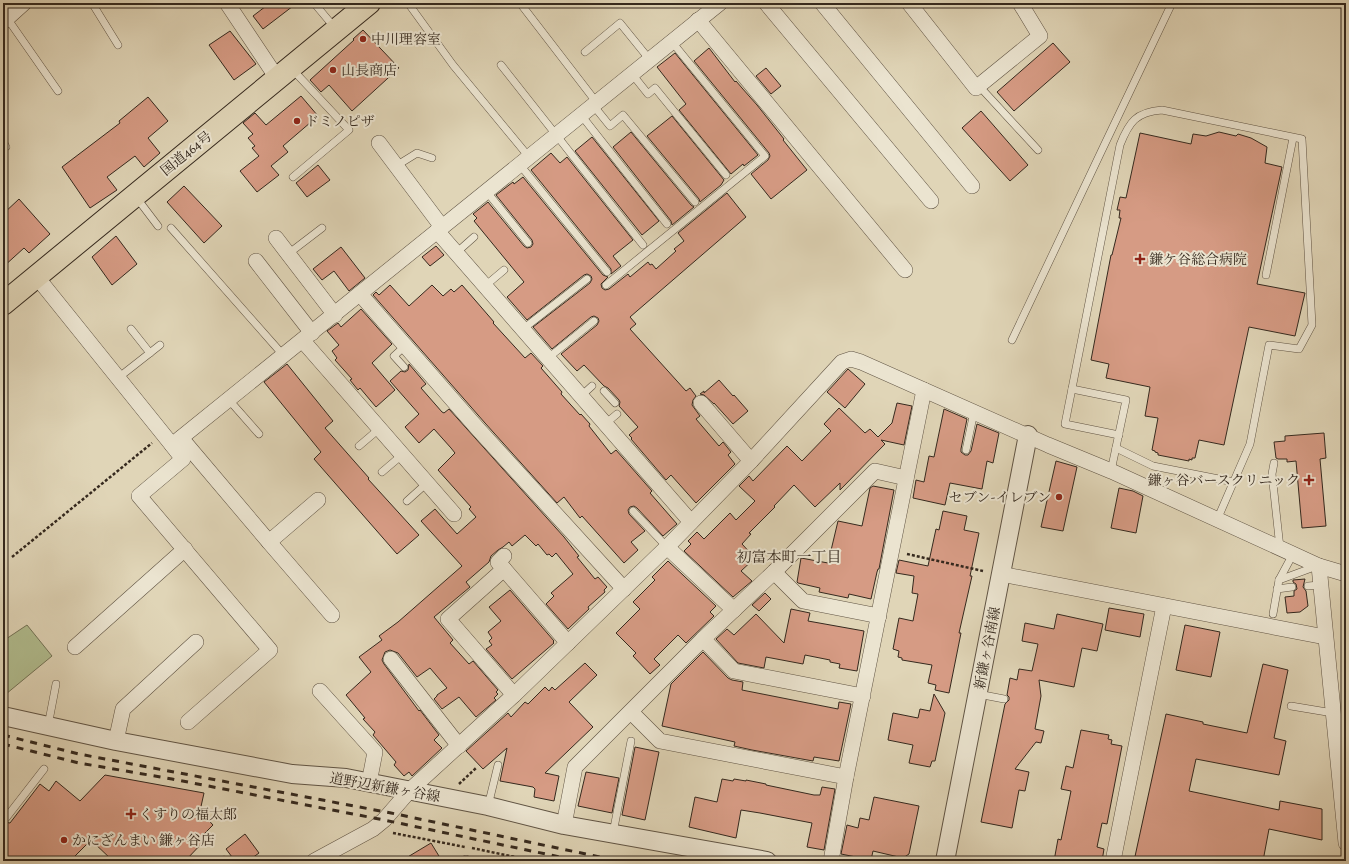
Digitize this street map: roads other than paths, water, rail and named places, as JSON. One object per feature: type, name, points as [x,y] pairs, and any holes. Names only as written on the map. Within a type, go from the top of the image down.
[{"type":"highway","name":"国道464号","points":[[3,304],[283,72],[369,3]]},
{"type":"street","points":[[5,20],[24,3]]},
{"type":"street","points":[[227,3],[283,72]]},
{"type":"street","points":[[172,439],[229,400],[720,3]]},
{"type":"street","points":[[766,3],[931,201]]},
{"type":"street","points":[[822,3],[972,186]]},
{"type":"street","points":[[909,3],[976,88],[1040,36],[1020,3]]},
{"type":"street","points":[[698,20],[905,270]]},
{"type":"street","points":[[379,143],[456,253],[691,522]]},
{"type":"street","points":[[276,238],[335,314]]},
{"type":"street","points":[[256,261],[308,337],[379,428],[454,514]]},
{"type":"street","points":[[36,276],[118,378],[172,439],[269,542],[332,615]]},
{"type":"street","points":[[360,294],[624,589]]},
{"type":"street","points":[[314,861],[373,828],[391,813],[410,790],[514,695],[667,547],[751,461],[842,362],[851,359],[861,362],[1048,445],[1111,471],[1319,566],[1346,574]]},
{"type":"street","points":[[831,861],[846,777],[924,390]]},
{"type":"street","points":[[701,403],[751,461]]},
{"type":"street","name":"新鎌ヶ谷南線","points":[[945,861],[1028,435]]},
{"type":"street","points":[[172,439],[183,458],[139,496],[270,650],[188,722]]},
{"type":"street","points":[[564,825],[575,767],[703,639],[774,572],[874,471],[906,478]]},
{"type":"street","points":[[269,542],[318,500]]},
{"type":"street","points":[[667,547],[734,610]]},
{"type":"street","points":[[75,647],[185,550]]},
{"type":"street","points":[[514,695],[448,619],[504,563],[568,643]]},
{"type":"street","points":[[1319,566],[1314,586],[1325,637],[1346,843]]},
{"type":"street","points":[[774,572],[803,601],[879,616]]},
{"type":"street","points":[[1002,574],[1325,637]]},
{"type":"street","points":[[1114,861],[1164,606]]},
{"type":"street","points":[[703,639],[734,670],[863,696]]},
{"type":"street","points":[[116,742],[123,709],[196,642]]},
{"type":"street","points":[[391,659],[459,746]]},
{"type":"street","points":[[320,690],[375,752],[369,783]]},
{"type":"street","points":[[631,712],[660,741],[846,777]]},
{"type":"street","name":"道野辺新鎌ヶ谷線","points":[[3,716],[116,742],[292,774],[346,778],[488,806],[564,825],[767,861]]},
{"type":"lane","points":[[92,3],[118,45]]},
{"type":"lane","points":[[314,3],[336,30]]},
{"type":"lane","points":[[408,3],[607,272]]},
{"type":"lane","points":[[520,3],[610,126],[623,115],[695,202]]},
{"type":"lane","points":[[1012,340],[1172,3]]},
{"type":"lane","points":[[5,20],[58,91]]},
{"type":"lane","points":[[585,52],[620,23],[650,60]]},
{"type":"lane","points":[[606,285],[765,156],[672,42]]},
{"type":"lane","points":[[501,65],[643,246]]},
{"type":"lane","points":[[283,72],[349,130],[293,177]]},
{"type":"lane","points":[[632,74],[648,94],[655,88],[726,175]]},
{"type":"lane","points":[[979,86],[1038,150]]},
{"type":"lane","points":[[1119,435],[1065,424],[1120,145],[1125,132],[1138,116],[1146,112],[1162,110],[1302,139],[1312,325],[1299,349],[1269,344],[1250,444],[1217,520]]},
{"type":"lane","points":[[582,115],[668,224]]},
{"type":"lane","points":[[1118,115],[1132,122]]},
{"type":"lane","points":[[1266,275],[1293,138]]},
{"type":"lane","points":[[396,166],[417,154],[432,158]]},
{"type":"lane","points":[[487,192],[528,243]]},
{"type":"lane","points":[[134,195],[158,226]]},
{"type":"lane","points":[[171,228],[284,356]]},
{"type":"lane","points":[[288,254],[322,228]]},
{"type":"lane","points":[[456,253],[474,237]]},
{"type":"lane","points":[[485,286],[504,270]]},
{"type":"lane","points":[[522,329],[587,279]]},
{"type":"lane","points":[[548,358],[594,321]]},
{"type":"lane","points":[[131,329],[150,353]]},
{"type":"lane","points":[[118,378],[160,345]]},
{"type":"lane","points":[[404,367],[394,356],[405,346]]},
{"type":"lane","points":[[581,396],[592,386]]},
{"type":"lane","points":[[1072,389],[1126,400],[1111,471]]},
{"type":"lane","points":[[604,391],[615,403]]},
{"type":"lane","points":[[229,400],[259,434]]},
{"type":"lane","points":[[966,450],[974,412]]},
{"type":"lane","points":[[605,424],[617,414]]},
{"type":"lane","points":[[359,446],[379,428]]},
{"type":"lane","points":[[1116,448],[1153,466],[1234,482]]},
{"type":"lane","points":[[382,472],[402,455]]},
{"type":"lane","points":[[1273,614],[1279,580],[1287,551],[1272,474],[1274,463]]},
{"type":"lane","points":[[407,501],[427,483]]},
{"type":"lane","points":[[633,511],[667,547]]},
{"type":"lane","points":[[1279,580],[1319,566]]},
{"type":"lane","points":[[1277,589],[1292,588]]},
{"type":"lane","points":[[48,726],[56,684]]},
{"type":"lane","points":[[978,694],[1004,699]]},
{"type":"lane","points":[[1291,706],[1333,713]]},
{"type":"lane","points":[[613,834],[631,741]]},
{"type":"lane","points":[[488,806],[498,765]]},
{"type":"lane","points":[[6,818],[44,769]]},
{"type":"railway","points":[[3,735],[79,754],[391,813],[619,861]]},
{"type":"railway","points":[[3,744],[79,763],[172,779],[384,820],[579,861]]},
{"type":"place","name":"中川理容室","points":[[363,39]]},
{"type":"place","name":"山長商店","points":[[333,70]]},
{"type":"place","name":"ドミノピザ","points":[[297,121]]},
{"type":"place","name":"鎌ケ谷総合病院","points":[[1140,259]]},
{"type":"place","name":"鎌ヶ谷バースクリニック","points":[[1309,480]]},
{"type":"place","name":"セブン-イレブン","points":[[1059,497]]},
{"type":"place","name":"くすりの福太郎","points":[[131,814]]},
{"type":"place","name":"かにざんまい 鎌ヶ谷店","points":[[64,840]]},
{"type":"district","name":"初富本町一丁目","points":[[789,557]]}]
